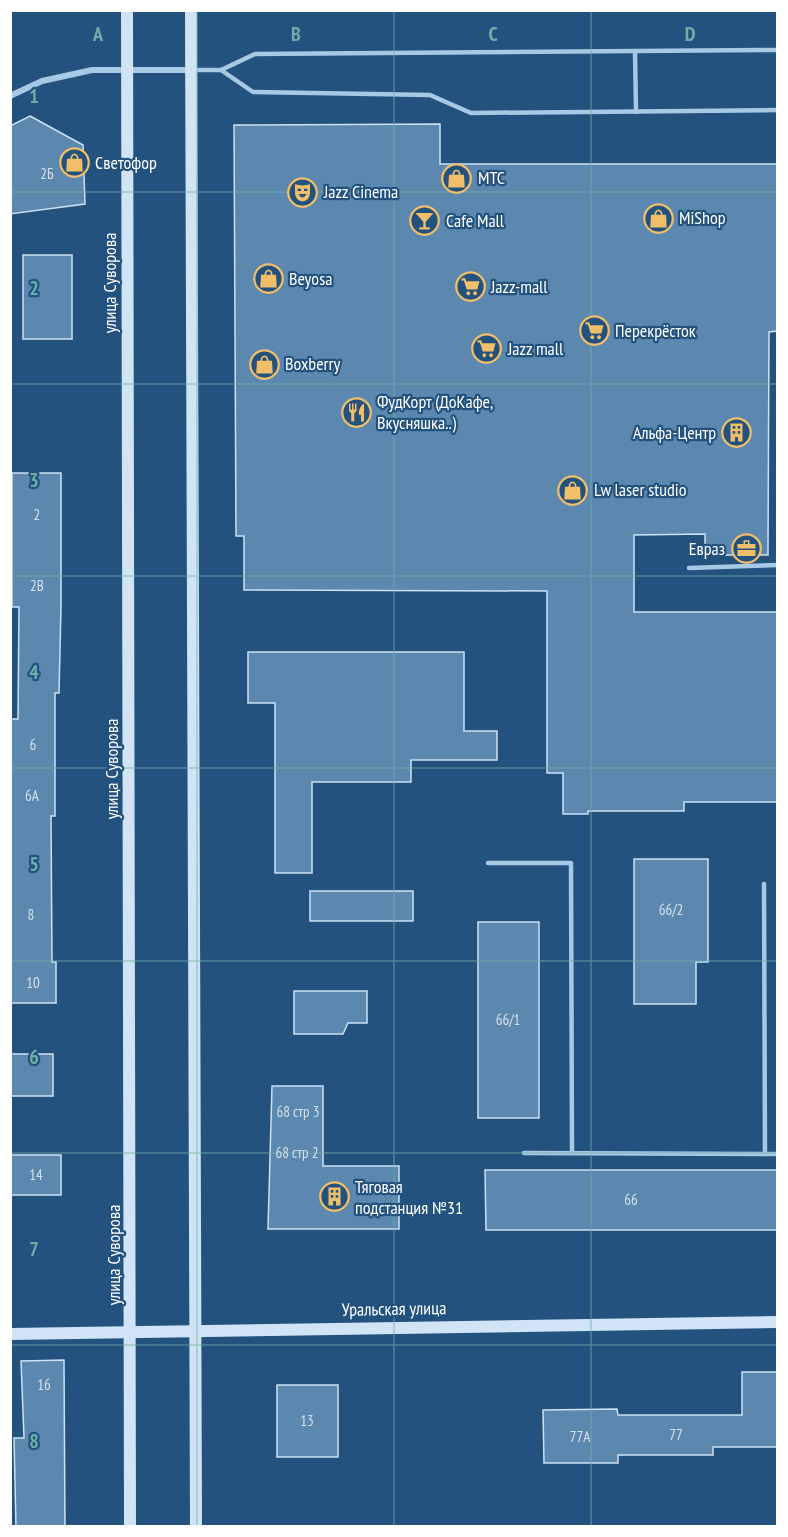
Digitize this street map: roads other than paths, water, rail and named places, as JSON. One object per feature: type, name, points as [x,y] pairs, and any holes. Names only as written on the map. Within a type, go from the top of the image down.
[{"type":"main road","name":"улица Суворова","points":[[127,10],[132,1334],[130,1527]]},
{"type":"main road","points":[[191,10],[196,1527]]},
{"type":"main road","name":"Уральская улица","points":[[10,1334],[132,1334],[195,1331],[777,1322]]},
{"type":"street","points":[[10,96],[42,81],[92,70],[191,70]]},
{"type":"lane","points":[[191,70],[221,70],[255,54],[777,50]]},
{"type":"lane","points":[[635,51],[636,112]]},
{"type":"lane","points":[[221,70],[253,92],[430,95],[471,113],[777,110]]},
{"type":"lane","points":[[689,568],[777,565]]},
{"type":"lane","points":[[488,863],[571,863],[572,1154]]},
{"type":"lane","points":[[764,884],[765,1154]]},
{"type":"lane","points":[[524,1154],[777,1154]]},
{"type":"place","name":"Светофор","points":[[74,163]]},
{"type":"place","name":"МТС","points":[[457,178]]},
{"type":"place","name":"Jazz Cinema","points":[[303,192]]},
{"type":"place","name":"MiShop","points":[[658,218]]},
{"type":"place","name":"Cafe Mall","points":[[425,221]]},
{"type":"place","name":"Beyosa","points":[[268,279]]},
{"type":"place","name":"Jazz-mall","points":[[470,287]]},
{"type":"place","name":"Перекрёсток","points":[[594,331]]},
{"type":"place","name":"Jazz mall","points":[[487,349]]},
{"type":"place","name":"Boxberry","points":[[264,364]]},
{"type":"place","name":"ФудКорт (ДоКафе, Вкусняшка..)","points":[[356,412]]},
{"type":"place","name":"Альфа-Центр","points":[[737,433]]},
{"type":"place","name":"Lw laser studio","points":[[573,490]]},
{"type":"place","name":"Евраз","points":[[746,549]]},
{"type":"place","name":"Тяговая подстанция №31","points":[[334,1197]]}]
